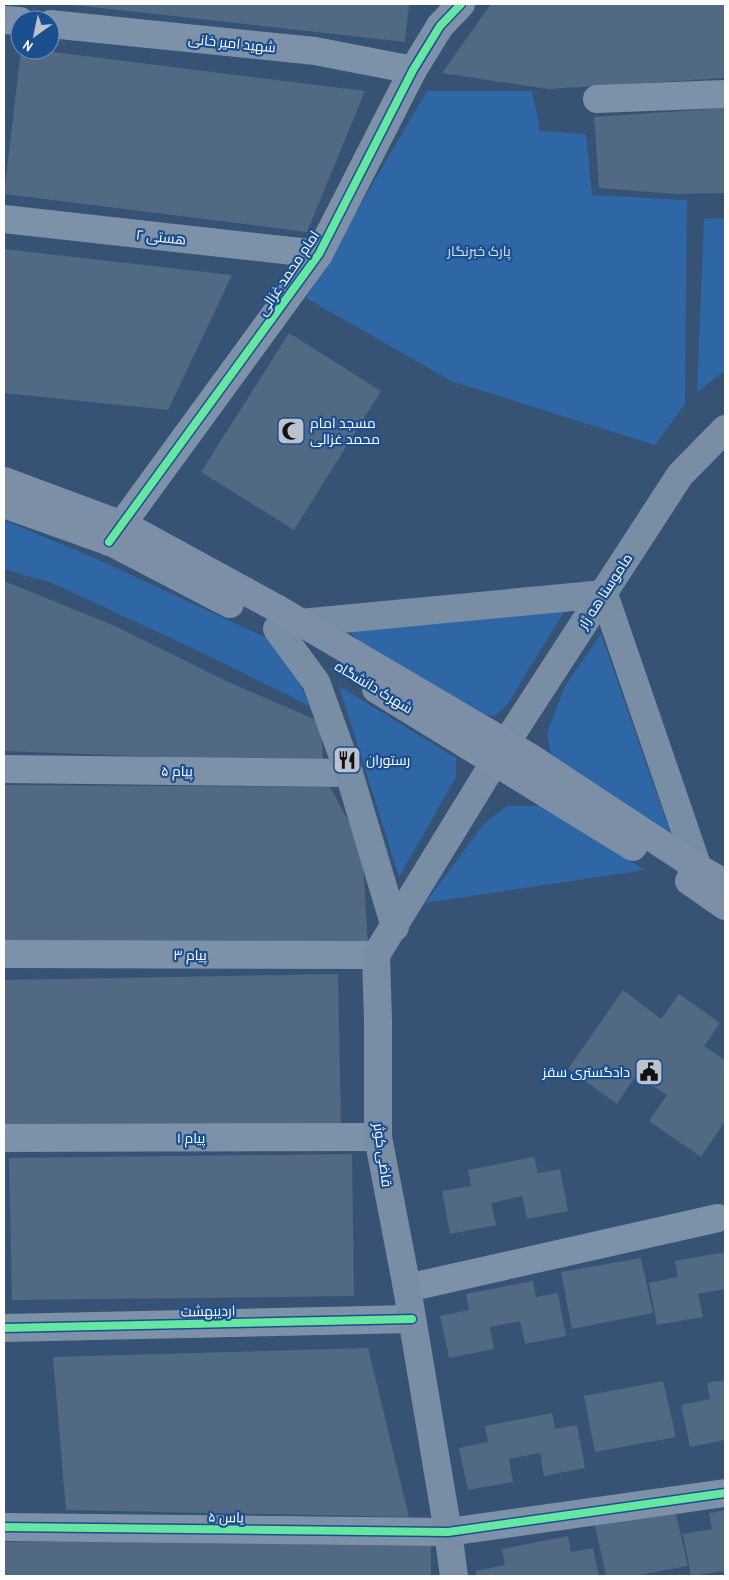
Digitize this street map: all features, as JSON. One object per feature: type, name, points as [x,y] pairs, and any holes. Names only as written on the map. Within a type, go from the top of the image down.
[{"type":"main road","name":"ماموستا هه ژار","points":[[501,752],[680,474],[725,429]]},
{"type":"main road","points":[[4,481],[116,533]]},
{"type":"main road","name":"شهرک دانشگاه","points":[[4,504],[116,533],[289,626],[501,752],[697,877],[725,906]]},
{"type":"main road","points":[[395,927],[350,773],[316,682],[289,626],[604,594],[697,877],[725,884]]},
{"type":"main road","points":[[376,955],[501,752]]},
{"type":"main road","name":"قاضی کوثر","points":[[376,955],[378,1137],[407,1288],[454,1576]]},
{"type":"street","name":"امام محمد غزالی","points":[[116,533],[319,254],[413,70],[440,26],[461,4]]},
{"type":"street","name":"شهید امیر خانی","points":[[60,25],[315,51],[413,70]]},
{"type":"street","points":[[596,99],[725,94]]},
{"type":"street","name":"هستی ۲","points":[[4,219],[319,254]]},
{"type":"street","name":"پیام ۵","points":[[4,768],[350,773]]},
{"type":"street","name":"پیام ۳","points":[[4,954],[376,955]]},
{"type":"street","name":"پیام ۱","points":[[4,1138],[378,1137]]},
{"type":"street","points":[[407,1288],[723,1215]]},
{"type":"street","name":"اردیبهشت","points":[[4,1328],[412,1319]]},
{"type":"street","name":"یاس ۵","points":[[4,1527],[448,1532],[725,1493]]},
{"type":"green space","name":"پارک خبرنگار","points":[[427,91],[532,91],[540,131],[586,134],[592,195],[687,200],[685,404],[655,445],[451,381],[306,298]]},
{"type":"green space","points":[[725,218],[725,371],[697,392],[704,219]]},
{"type":"green space","points":[[4,520],[97,559],[282,645],[310,706],[192,648],[52,583],[4,569]]},
{"type":"green space","points":[[567,607],[507,705],[495,716],[473,714],[361,645],[348,629]]},
{"type":"green space","points":[[601,634],[675,846],[553,766],[547,733],[565,686]]},
{"type":"green space","points":[[339,686],[456,758],[456,777],[399,877]]},
{"type":"green space","points":[[507,806],[542,806],[645,870],[425,903],[483,825]]},
{"type":"building","points":[[74,4],[409,4],[405,42]]},
{"type":"building","points":[[491,4],[725,4],[725,78],[548,89],[442,73]]},
{"type":"building","points":[[60,53],[365,91],[307,232],[4,194],[20,60],[60,60]]},
{"type":"building","points":[[725,108],[725,193],[676,194],[599,188],[594,117]]},
{"type":"building","points":[[4,249],[232,275],[168,410],[4,393]]},
{"type":"building","name":"مسجد امام محمد غزالی","points":[[289,333],[381,391],[294,530],[201,472]]},
{"type":"building","points":[[4,581],[115,626],[226,681],[321,722],[323,763],[4,751]]},
{"type":"building","points":[[4,785],[330,787],[362,846],[368,945],[4,942]]},
{"type":"building","points":[[338,974],[341,1126],[4,1131],[4,980]]},
{"type":"building","name":"دادگستری سقز","points":[[623,990],[661,1019],[679,994],[720,1023],[704,1046],[725,1060],[725,1121],[701,1157],[649,1121],[667,1095],[636,1075],[617,1104],[568,1069]]},
{"type":"building","points":[[352,1154],[354,1296],[12,1300],[9,1158]]},
{"type":"building","points":[[534,1157],[538,1173],[560,1169],[568,1211],[527,1219],[522,1196],[491,1203],[496,1225],[450,1234],[442,1191],[471,1186],[468,1170]]},
{"type":"building","points":[[725,1252],[725,1289],[698,1294],[703,1317],[657,1325],[649,1283],[678,1277],[675,1261]]},
{"type":"building","points":[[641,1258],[653,1313],[572,1329],[561,1272]]},
{"type":"building","points":[[533,1281],[536,1297],[558,1293],[566,1336],[525,1344],[520,1321],[490,1327],[494,1349],[449,1358],[440,1316],[469,1310],[466,1294]]},
{"type":"building","points":[[368,1348],[409,1517],[66,1510],[53,1357]]},
{"type":"building","points":[[725,1380],[725,1440],[690,1447],[681,1405],[710,1399],[707,1383]]},
{"type":"building","points":[[663,1381],[676,1437],[595,1452],[584,1396]]},
{"type":"building","points":[[552,1413],[555,1429],[577,1425],[585,1468],[544,1476],[540,1453],[509,1459],[513,1482],[468,1490],[459,1448],[488,1442],[485,1426]]},
{"type":"building","points":[[675,1510],[688,1566],[634,1576],[606,1576],[595,1525]]},
{"type":"building","points":[[725,1510],[725,1571],[691,1576],[683,1534],[712,1529],[709,1513]]},
{"type":"building","points":[[568,1536],[571,1552],[593,1548],[599,1576],[477,1576],[475,1571],[505,1565],[502,1549]]},
{"type":"building","points":[[431,1538],[431,1576],[4,1576],[4,1542]]},
{"type":"cycle path","points":[[109,542],[319,254],[413,70],[440,26],[461,4]]},
{"type":"cycle path","points":[[4,1328],[412,1319]]},
{"type":"cycle path","points":[[4,1527],[448,1532],[725,1493]]},
{"type":"place","name":"مسجد امام محمد غزالی","points":[[291,431]]},
{"type":"place","name":"رستوران","points":[[347,760]]},
{"type":"place","name":"دادگستری سقز","points":[[649,1072]]}]
